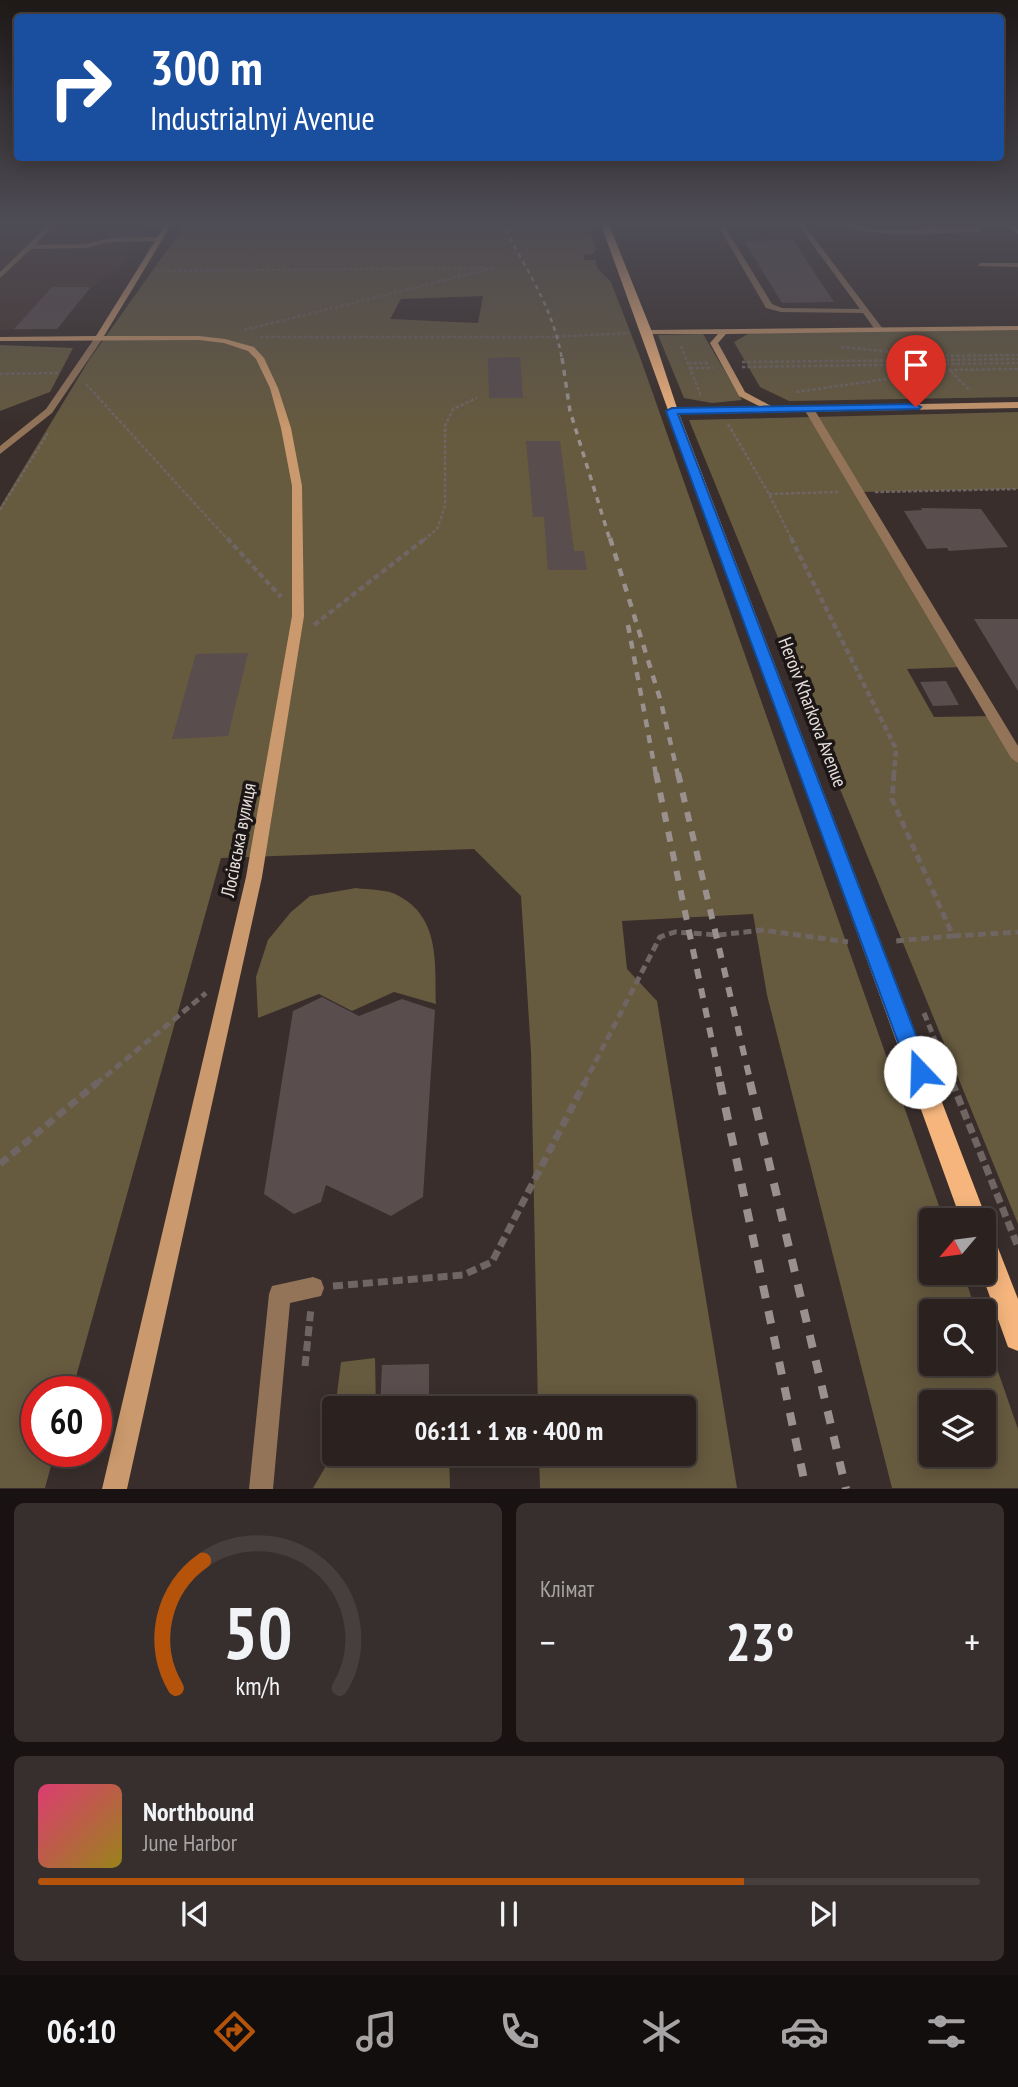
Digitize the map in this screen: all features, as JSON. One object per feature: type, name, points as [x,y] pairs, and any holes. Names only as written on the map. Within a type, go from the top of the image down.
[{"type":"main road","name":"Heroiv Kharkova Avenue","points":[[632,291],[648,332],[672,411],[970,1208]]},
{"type":"main road","points":[[996,1277],[1018,1337]]},
{"type":"street","points":[[99,338],[127,291]]},
{"type":"street","points":[[648,332],[1018,328]]},
{"type":"street","points":[[724,331],[714,343],[742,394],[772,409]]},
{"type":"street","name":"Лосівська вулиця","points":[[0,339],[225,341],[251,348],[260,358],[274,388],[286,428],[297,486],[298,616],[254,877],[114,1489]]},
{"type":"street","points":[[672,411],[1018,405]]},
{"type":"lane","points":[[760,291],[769,306],[781,310],[866,311]]},
{"type":"lane","points":[[851,291],[879,329]]},
{"type":"lane","points":[[0,451],[53,406],[99,338]]},
{"type":"lane","points":[[809,409],[1018,758]]},
{"type":"lane","points":[[261,1489],[280,1294],[313,1288]]},
{"type":"path","points":[[244,330],[399,291]]},
{"type":"path","points":[[913,329],[974,396]]},
{"type":"path","points":[[252,337],[553,337],[648,332]]},
{"type":"path","points":[[676,332],[706,410]]},
{"type":"path","points":[[828,346],[937,356],[1018,358]]},
{"type":"path","points":[[725,365],[1018,358]]},
{"type":"path","points":[[725,365],[945,365],[1018,358]]},
{"type":"path","points":[[791,393],[950,370],[1018,369]]},
{"type":"path","points":[[0,374],[76,372],[298,616]]},
{"type":"path","points":[[294,641],[437,529],[445,506],[446,426],[453,409],[477,398]]},
{"type":"path","points":[[0,510],[60,414],[53,406]]},
{"type":"path","points":[[737,419],[725,419],[769,494],[896,749],[892,799],[953,936]]},
{"type":"path","points":[[769,494],[1016,489],[1018,495]]},
{"type":"path","points":[[305,1366],[313,1288],[463,1275],[492,1262],[660,937],[670,932],[690,930],[716,936],[762,930],[827,943],[850,942]]},
{"type":"path","points":[[900,954],[895,941],[1018,932]]},
{"type":"path","points":[[0,1164],[231,972]]},
{"type":"path","points":[[920,1004],[1018,1247]]},
{"type":"shaded area","points":[[0,291],[87,291],[54,329],[0,330]]},
{"type":"shaded area","points":[[138,291],[615,291],[940,1208],[919,1208],[919,1285],[967,1285],[972,1299],[919,1299],[919,1376],[996,1376],[996,1366],[1018,1429],[1018,1488],[892,1488],[767,995],[753,914],[622,921],[627,969],[657,1001],[737,1488],[540,1488],[539,1466],[696,1466],[696,1396],[538,1396],[531,1052],[521,896],[474,849],[221,858],[76,1376],[21,1376],[21,1467],[51,1467],[45,1488],[0,1488],[0,507],[89,360]],"holes":[[[483,296],[478,323],[390,319],[401,299]]]},
{"type":"shaded area","points":[[1018,326],[1018,397],[789,401],[760,387],[734,342],[753,331]]},
{"type":"shaded area","points":[[703,334],[742,400],[712,403],[684,398],[658,335]]},
{"type":"shaded area","points":[[0,345],[73,348],[50,392],[0,411]]},
{"type":"shaded area","points":[[1018,412],[1018,489],[860,492],[963,667],[907,669],[934,717],[993,716],[1018,758],[1018,1224],[689,420]]},
{"type":"shaded area","points":[[356,888],[395,894],[412,905],[422,916],[435,958],[436,1004],[394,992],[352,1011],[319,994],[258,1018],[256,977],[268,940],[291,912],[310,896]]},
{"type":"shaded area","points":[[375,1358],[376,1396],[337,1396],[341,1362]]},
{"type":"shaded area","points":[[326,1466],[449,1466],[450,1488],[313,1488]]},
{"type":"building","points":[[48,291],[87,291],[57,329],[14,329]]},
{"type":"building","points":[[775,291],[827,291],[834,302],[782,303]]},
{"type":"building","points":[[520,357],[523,398],[489,398],[488,358]]},
{"type":"building","points":[[526,441],[560,441],[574,551],[584,551],[587,570],[548,570],[544,517],[533,517]]},
{"type":"building","points":[[921,508],[981,509],[1008,547],[949,551],[947,548],[927,549],[904,511],[922,510]]},
{"type":"building","points":[[974,619],[1018,619],[1018,691]]},
{"type":"building","points":[[248,653],[228,736],[172,739],[196,654]]},
{"type":"building","points":[[946,681],[959,705],[933,706],[920,682]]},
{"type":"building","points":[[322,997],[359,1016],[402,999],[435,1010],[423,1197],[391,1216],[326,1185],[321,1202],[294,1214],[264,1194],[293,1011]]},
{"type":"building","points":[[429,1364],[429,1396],[381,1396],[382,1365]]},
{"type":"railway","points":[[539,291],[552,323],[562,360]]},
{"type":"railway","points":[[562,358],[570,411],[610,540]]},
{"type":"railway","points":[[610,538],[661,702],[678,775]]},
{"type":"railway","points":[[628,625],[656,775]]},
{"type":"railway","points":[[656,773],[721,1084]]},
{"type":"railway","points":[[678,773],[751,1084]]},
{"type":"railway","points":[[720,1082],[806,1489]]},
{"type":"railway","points":[[750,1082],[846,1489]]},
{"type":"route","points":[[916,407],[672,411],[920,1072]]}]
